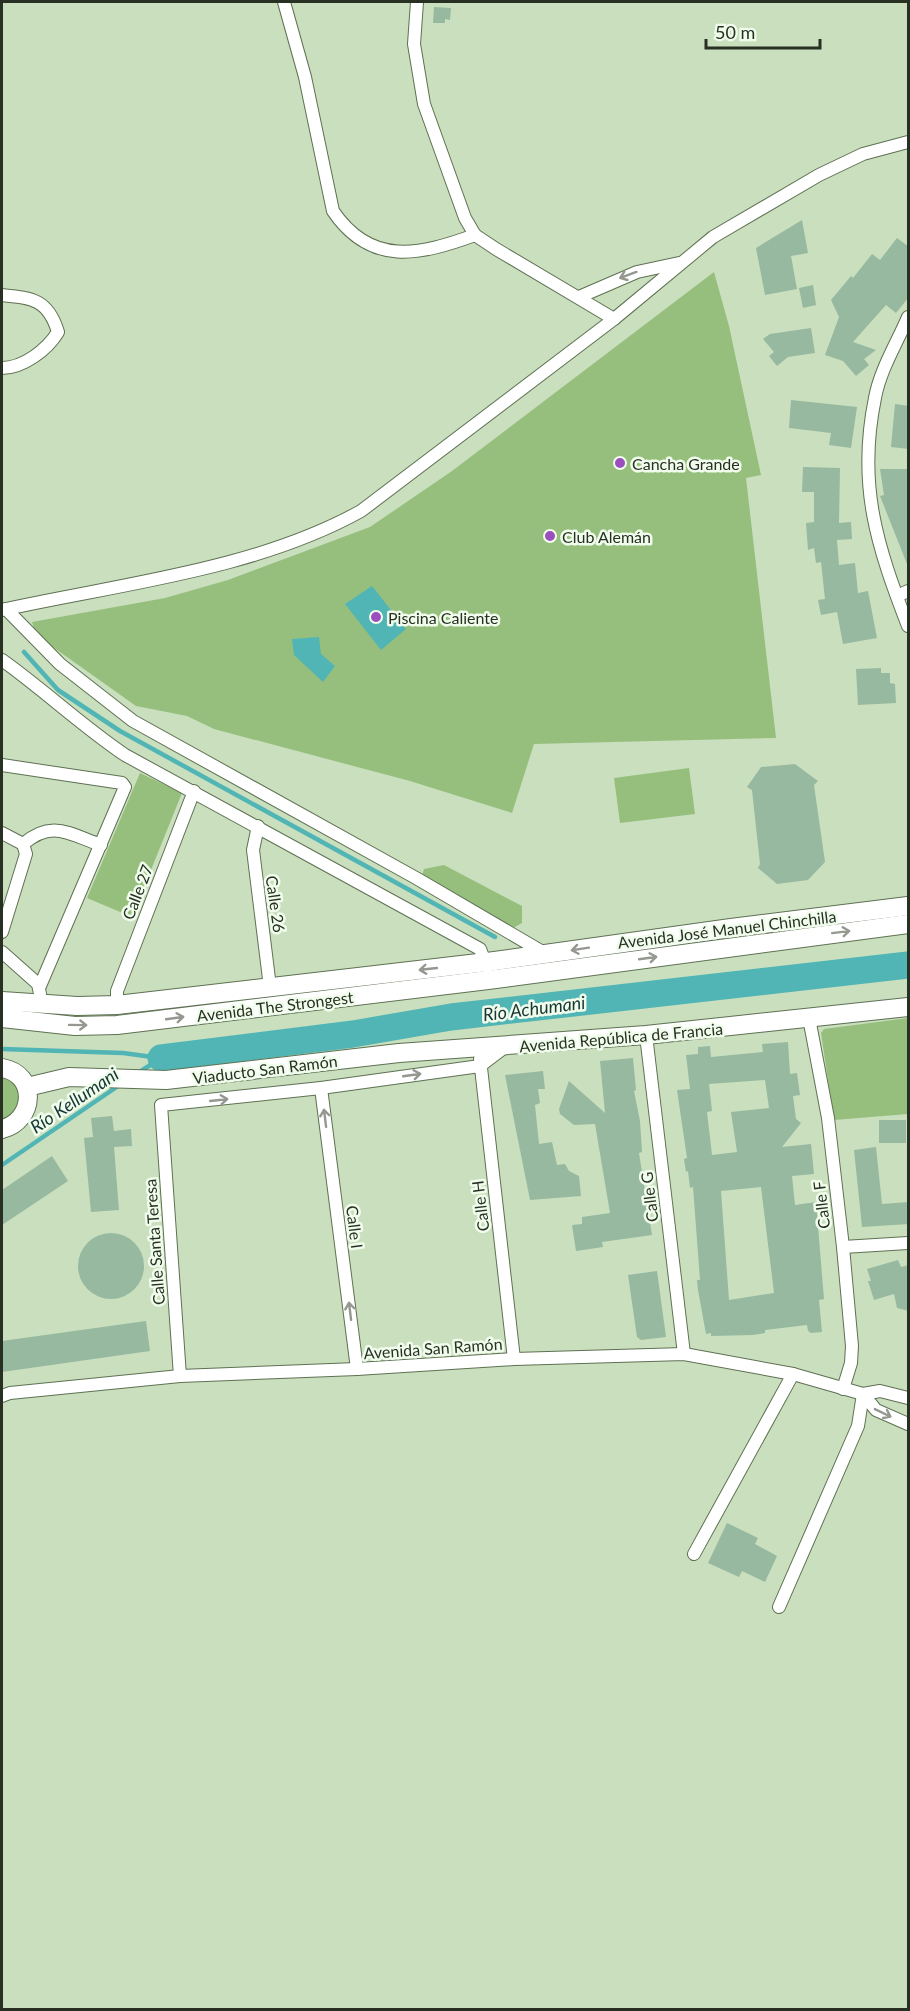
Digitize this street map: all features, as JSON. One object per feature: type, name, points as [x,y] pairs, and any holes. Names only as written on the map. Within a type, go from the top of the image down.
[{"type":"main road","name":"Avenida José Manuel Chinchilla","points":[[547,963],[732,937],[909,906]]},
{"type":"main road","name":"Avenida José Manuel Chinchilla","points":[[732,937],[909,924]]},
{"type":"main road","name":"Avenida The Strongest","points":[[2,1018],[39,1023],[117,1025],[272,1006],[547,963]]},
{"type":"main road","name":"Avenida The Strongest","points":[[2,1001],[40,995],[117,1005],[270,987],[488,971]]},
{"type":"main road","points":[[270,987],[272,1006]]},
{"type":"main road","points":[[39,1023],[40,995]]},
{"type":"main road","points":[[117,1005],[117,1025]]},
{"type":"main road","name":"Avenida República de Francia","points":[[506,1047],[646,1035],[909,1007]]},
{"type":"main road","name":"Viaducto San Ramón","points":[[27,1087],[69,1077],[166,1080],[399,1053],[480,1058],[506,1047]]},
{"type":"main road","points":[[2,1068],[16,1073],[27,1087],[28,1104],[25,1114],[10,1127],[2,1129]]},
{"type":"street","points":[[284,2],[309,97],[333,211],[343,225],[351,234],[371,246],[413,254],[436,249],[475,234]]},
{"type":"street","points":[[417,2],[414,44],[424,104],[453,190],[475,234],[614,319]]},
{"type":"street","points":[[4,610],[189,573],[328,529],[361,511],[614,319],[714,237],[819,175],[863,154],[909,142]]},
{"type":"street","points":[[579,297],[637,272],[681,263]]},
{"type":"street","points":[[2,295],[33,298],[53,317],[58,332],[51,344],[39,353],[8,368],[2,368]]},
{"type":"street","points":[[909,317],[875,397],[867,481],[872,520],[883,560],[903,594],[909,626]]},
{"type":"street","points":[[4,610],[60,664],[133,721],[416,878],[547,963]]},
{"type":"street","points":[[2,660],[45,691],[92,733],[125,755],[480,949],[488,971]]},
{"type":"street","points":[[2,765],[124,785],[40,995],[2,952]]},
{"type":"street","name":"Calle 27","points":[[117,1005],[117,991],[194,791]]},
{"type":"street","name":"Calle 26","points":[[258,826],[253,850],[270,987]]},
{"type":"street","points":[[24,844],[45,830],[59,830],[101,845]]},
{"type":"street","points":[[2,833],[24,844]]},
{"type":"street","points":[[2,932],[26,854],[24,844]]},
{"type":"street","name":"Calle F","points":[[809,1018],[828,1118],[843,1247],[852,1346],[851,1363],[843,1389]]},
{"type":"street","name":"Calle G","points":[[646,1035],[684,1354]]},
{"type":"street","points":[[321,1089],[480,1058]]},
{"type":"street","name":"Calle H","points":[[480,1058],[514,1359]]},
{"type":"street","name":"Calle Santa Teresa","points":[[180,1376],[161,1105],[321,1089]]},
{"type":"street","name":"Calle I","points":[[321,1089],[357,1369]]},
{"type":"street","points":[[843,1247],[909,1243]]},
{"type":"street","name":"Avenida San Ramón","points":[[2,1396],[10,1393],[180,1376],[357,1369],[514,1359],[684,1354],[793,1374],[863,1394],[880,1391],[909,1398]]},
{"type":"street","points":[[694,1554],[793,1374]]},
{"type":"street","points":[[779,1607],[858,1426],[863,1394]]},
{"type":"street","name":"Avenida San Ramón","points":[[863,1394],[876,1410],[909,1424]]},
{"type":"green space","name":"Club Alemán","points":[[714,272],[729,326],[761,475],[746,478],[776,738],[534,744],[512,813],[410,781],[214,729],[187,716],[136,706],[36,635],[32,622],[165,598],[228,580],[370,527],[452,471]]},
{"type":"green space","points":[[689,768],[695,814],[620,823],[614,778]]},
{"type":"green space","points":[[140,773],[182,793],[132,917],[87,898]]},
{"type":"green space","points":[[444,865],[522,906],[522,923],[506,932],[422,876],[424,869]]},
{"type":"green space","points":[[908,1018],[908,1114],[834,1120],[821,1033],[824,1029]]},
{"type":"green space","points":[[2,1077],[10,1080],[20,1091],[19,1110],[2,1122]]},
{"type":"water","name":"Piscina Caliente","points":[[372,586],[406,629],[381,650],[345,604]]},
{"type":"water","points":[[319,637],[321,654],[335,666],[323,682],[294,655],[292,639]]},
{"type":"building","points":[[434,7],[451,8],[450,20],[445,19],[445,23],[433,23]]},
{"type":"building","points":[[802,220],[808,253],[791,256],[797,289],[765,295],[756,248]]},
{"type":"building","points":[[897,238],[909,247],[909,297],[896,313],[886,305],[853,342],[876,350],[864,359],[869,365],[856,376],[843,361],[825,355],[839,317],[831,300],[872,254],[880,260]]},
{"type":"building","points":[[813,285],[816,305],[803,308],[799,288]]},
{"type":"building","points":[[811,328],[815,353],[788,357],[777,366],[769,356],[774,352],[763,339],[770,334]]},
{"type":"building","points":[[791,400],[857,407],[851,448],[829,445],[831,433],[789,428]]},
{"type":"building","points":[[895,404],[909,406],[909,449],[891,447]]},
{"type":"building","points":[[803,467],[840,468],[839,523],[851,522],[852,539],[837,540],[839,565],[855,563],[858,593],[868,591],[877,638],[843,644],[837,612],[821,615],[818,600],[825,599],[821,562],[816,563],[814,548],[808,550],[806,523],[814,522],[814,492],[802,492]]},
{"type":"building","points":[[880,469],[909,469],[909,569],[880,496],[884,495]]},
{"type":"building","points":[[881,668],[881,673],[890,673],[890,683],[895,684],[896,703],[858,705],[856,669]]},
{"type":"building","points":[[795,764],[818,781],[814,785],[825,862],[808,880],[777,884],[758,868],[760,864],[752,790],[747,787],[761,767]]},
{"type":"building","points":[[788,1042],[790,1074],[797,1073],[800,1095],[793,1096],[796,1119],[801,1123],[782,1147],[811,1144],[814,1174],[792,1176],[795,1205],[816,1202],[824,1299],[819,1300],[822,1332],[811,1333],[807,1325],[765,1330],[765,1333],[753,1335],[711,1336],[711,1333],[706,1334],[698,1290],[697,1280],[700,1280],[693,1187],[690,1188],[688,1171],[686,1172],[684,1159],[687,1158],[677,1090],[690,1089],[686,1055],[698,1054],[698,1047],[710,1046],[711,1057],[763,1052],[762,1044]],"holes":[[[765,1080],[769,1108],[731,1112],[737,1152],[712,1155],[707,1112],[712,1111],[709,1084]],[[761,1187],[774,1293],[729,1300],[721,1191]]]},
{"type":"building","points":[[633,1058],[636,1090],[634,1091],[640,1121],[642,1152],[639,1153],[652,1235],[602,1242],[603,1247],[576,1251],[572,1225],[582,1224],[582,1217],[610,1213],[595,1124],[574,1125],[560,1114],[559,1109],[569,1081],[605,1113],[600,1061]]},
{"type":"building","points":[[543,1071],[545,1089],[538,1089],[540,1103],[535,1105],[539,1144],[552,1142],[557,1165],[565,1164],[569,1171],[579,1176],[581,1196],[530,1200],[505,1075]]},
{"type":"building","points":[[112,1116],[114,1131],[131,1129],[132,1146],[114,1147],[119,1210],[91,1212],[84,1138],[93,1137],[91,1118]]},
{"type":"building","points":[[879,1120],[906,1120],[906,1143],[879,1143]]},
{"type":"building","points":[[876,1147],[882,1204],[909,1202],[909,1224],[862,1227],[854,1150]]},
{"type":"building","points":[[52,1156],[68,1181],[2,1225],[2,1190]]},
{"type":"building","points":[[111,1233],[124,1236],[134,1243],[141,1253],[144,1266],[141,1279],[134,1289],[124,1296],[111,1299],[98,1296],[88,1289],[81,1279],[78,1266],[81,1253],[88,1243],[98,1236]]},
{"type":"building","points":[[898,1260],[901,1267],[909,1265],[909,1311],[897,1308],[894,1294],[874,1300],[868,1281],[871,1281],[867,1269]]},
{"type":"building","points":[[657,1271],[666,1337],[641,1340],[637,1337],[628,1275]]},
{"type":"building","points":[[146,1321],[150,1351],[2,1372],[2,1341]]},
{"type":"building","points":[[727,1523],[758,1538],[755,1544],[777,1556],[765,1582],[742,1571],[739,1577],[708,1563]]},
{"type":"waterway","points":[[24,652],[58,690],[120,731],[495,937]]},
{"type":"waterway","name":"Río Achumani","points":[[161,1058],[353,1034],[451,1017],[908,965]]},
{"type":"waterway","points":[[2,1049],[123,1053],[160,1058]]},
{"type":"waterway","name":"Río Kellumani","points":[[138,1073],[161,1058]]},
{"type":"waterway","name":"Río Kellumani","points":[[2,1165],[121,1084]]},
{"type":"place","name":"Cancha Grande","points":[[620,463]]},
{"type":"place","name":"Club Alemán","points":[[550,536]]},
{"type":"place","name":"Piscina Caliente","points":[[376,617]]}]
